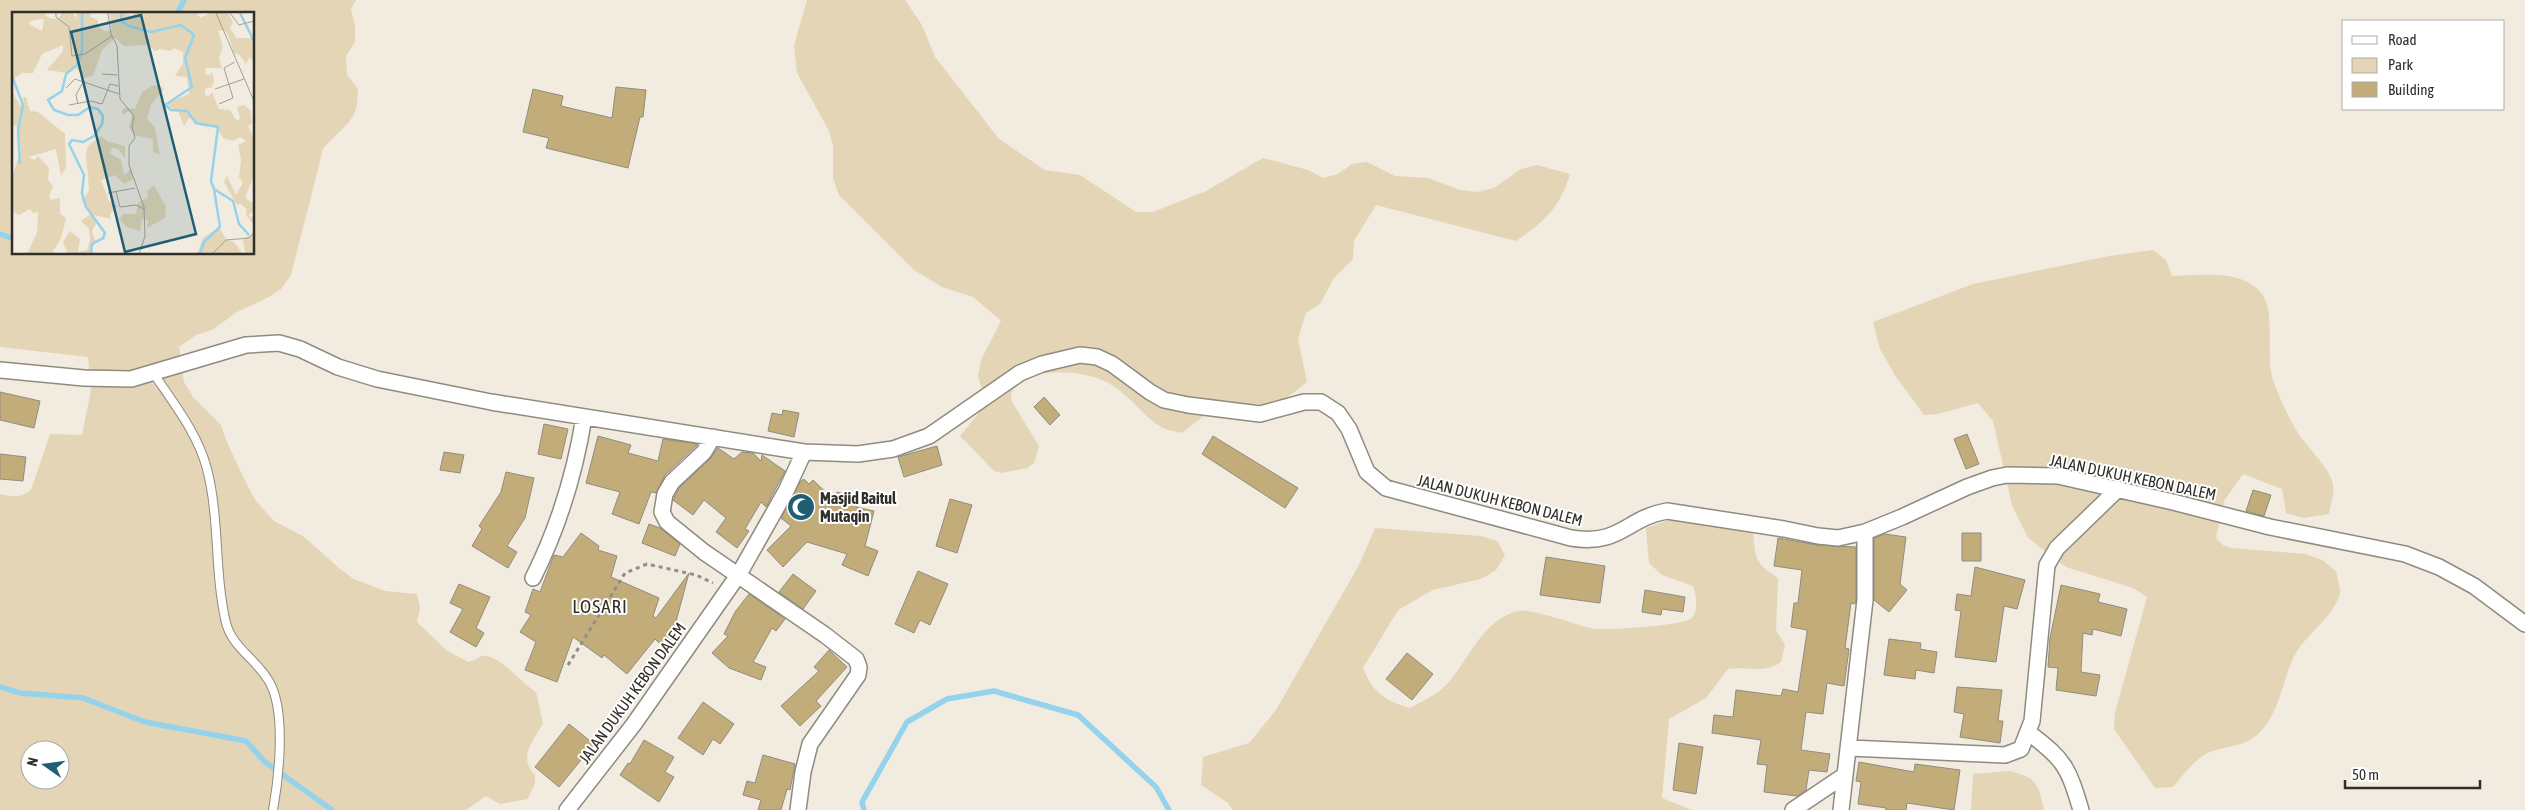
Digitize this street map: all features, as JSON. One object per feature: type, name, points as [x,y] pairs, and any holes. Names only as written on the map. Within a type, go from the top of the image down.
[{"type":"street","name":"JALAN DUKUH KEBON DALEM","points":[[0,370],[131,379],[154,374],[238,348],[267,342],[289,345],[338,367],[377,379],[584,417],[804,452],[872,453],[893,450],[914,442],[944,426],[1020,373],[1042,364],[1080,355],[1097,357],[1112,364],[1150,392],[1164,400],[1181,404],[1260,414],[1304,402],[1321,402],[1338,413],[1349,429],[1367,472],[1386,488],[1571,538],[1590,541],[1603,539],[1616,535],[1656,513],[1667,511],[1828,538],[1851,536],[1902,517],[1979,482],[2000,476],[2040,474],[2118,489],[2270,528],[2405,554],[2439,567],[2474,586],[2525,624]]},
{"type":"street","points":[[533,578],[554,532],[580,445],[584,417]]},
{"type":"street","points":[[713,437],[704,452],[672,482],[665,494],[662,512],[667,522],[825,634],[858,663],[858,675],[810,744],[802,772],[798,810]]},
{"type":"street","name":"JALAN DUKUH KEBON DALEM","points":[[569,809],[634,724],[739,574],[786,491],[804,452]]},
{"type":"street","points":[[1850,748],[2005,755],[2021,749],[2029,733],[2047,565],[2056,548],[2118,489]]},
{"type":"street","points":[[1841,810],[1850,748],[1865,600],[1865,532]]},
{"type":"street","points":[[2029,733],[2060,758],[2070,776],[2081,810]]},
{"type":"street","points":[[1793,810],[1845,775]]},
{"type":"lane","points":[[154,374],[194,436],[207,468],[215,525],[218,580],[227,625],[238,647],[270,683],[279,714],[278,783],[273,810]]},
{"type":"path","points":[[568,664],[625,573],[648,564],[696,575],[714,584],[723,595]]},
{"type":"green space","points":[[0,0],[356,0],[351,9],[355,25],[355,42],[346,56],[347,75],[358,89],[357,107],[354,115],[346,125],[323,149],[291,275],[281,289],[267,298],[237,312],[212,330],[196,335],[179,347],[184,382],[193,397],[221,425],[248,487],[256,501],[274,521],[303,536],[354,579],[385,591],[417,594],[420,608],[417,622],[446,650],[468,662],[482,656],[495,659],[536,692],[543,723],[527,755],[527,762],[535,775],[535,783],[528,799],[500,804],[486,796],[466,810],[0,810],[0,494],[16,496],[31,490],[50,434],[82,435],[91,390],[88,357],[0,347]]},
{"type":"green space","points":[[807,0],[905,0],[922,25],[935,57],[999,139],[1045,170],[1080,175],[1136,212],[1153,212],[1206,191],[1263,158],[1308,170],[1323,178],[1338,174],[1352,164],[1367,162],[1395,176],[1428,178],[1460,190],[1478,192],[1494,188],[1521,169],[1537,165],[1570,174],[1561,196],[1550,213],[1516,241],[1376,205],[1354,241],[1353,259],[1334,278],[1320,304],[1306,313],[1298,339],[1307,382],[1279,404],[1219,404],[1182,433],[1165,429],[1149,418],[1124,394],[1099,379],[1086,375],[1058,372],[1030,378],[1019,384],[1011,393],[1012,402],[1039,446],[1034,463],[1027,468],[1002,473],[994,471],[960,436],[986,404],[978,376],[981,360],[1001,321],[973,297],[942,287],[914,270],[839,195],[833,178],[833,146],[829,131],[797,73],[794,45]]},
{"type":"green space","points":[[2153,250],[2166,260],[2172,276],[2220,275],[2232,277],[2254,286],[2262,294],[2266,302],[2270,323],[2270,359],[2275,386],[2295,428],[2327,470],[2333,484],[2329,514],[2304,518],[2286,513],[2282,489],[2243,474],[2224,501],[2216,538],[2223,545],[2231,548],[2305,554],[2322,560],[2336,571],[2340,591],[2335,605],[2325,619],[2297,651],[2274,712],[2261,731],[2250,740],[2209,752],[2192,765],[2173,787],[2155,788],[2114,729],[2115,713],[2147,597],[2133,588],[2066,567],[2028,538],[2012,505],[1993,421],[1978,403],[1938,414],[1924,415],[1896,377],[1880,349],[1873,322],[1973,284],[2109,256]]},
{"type":"green space","points":[[1669,520],[1721,524],[1753,530],[1757,558],[1764,568],[1778,578],[1776,630],[1785,645],[1781,662],[1775,666],[1762,669],[1728,669],[1706,698],[1669,719],[1662,798],[1692,810],[1233,810],[1228,803],[1201,785],[1203,757],[1249,743],[1276,710],[1359,565],[1375,528],[1481,536],[1497,541],[1505,555],[1496,570],[1481,579],[1433,590],[1398,610],[1363,668],[1371,684],[1381,695],[1410,708],[1444,687],[1486,632],[1505,616],[1517,611],[1542,614],[1594,629],[1661,625],[1686,621],[1692,618],[1696,611],[1696,598],[1693,586],[1662,575],[1649,563],[1646,528]]},
{"type":"green space","points":[[2009,771],[2025,776],[2035,783],[2044,810],[1971,810],[1973,774]]},
{"type":"building","points":[[616,87],[646,90],[643,117],[640,117],[628,168],[546,148],[549,138],[523,132],[533,89],[563,96],[561,106],[612,118]]},
{"type":"building","points":[[0,392],[40,401],[34,428],[0,420]]},
{"type":"building","points":[[1044,397],[1060,415],[1050,425],[1034,407]]},
{"type":"building","points":[[783,410],[799,413],[794,437],[768,431],[772,413],[782,415]]},
{"type":"building","points":[[544,424],[568,429],[561,459],[538,454]]},
{"type":"building","points":[[1967,434],[1979,464],[1966,469],[1954,439]]},
{"type":"building","points":[[598,436],[631,445],[628,453],[658,461],[663,439],[698,444],[665,475],[656,493],[651,492],[639,524],[612,514],[620,492],[586,483]]},
{"type":"building","points":[[1213,436],[1298,488],[1285,508],[1202,454]]},
{"type":"building","points":[[937,446],[942,465],[904,477],[898,457]]},
{"type":"building","points":[[718,448],[734,459],[742,452],[753,453],[761,461],[762,455],[785,471],[766,507],[761,502],[745,529],[749,531],[737,548],[716,532],[726,518],[704,500],[693,515],[673,500],[679,488],[710,459]]},
{"type":"building","points":[[444,452],[464,455],[460,473],[440,470]]},
{"type":"building","points":[[0,454],[26,457],[23,481],[0,479]]},
{"type":"building","points":[[506,472],[534,478],[525,518],[507,546],[517,552],[508,568],[472,546],[482,529],[479,526],[501,492]]},
{"type":"building","points":[[804,479],[809,484],[813,480],[834,500],[837,492],[859,498],[856,507],[874,511],[865,546],[878,551],[868,576],[842,565],[847,554],[807,542],[783,567],[767,550],[791,526],[781,518],[800,482]]},
{"type":"building","points":[[2253,490],[2271,495],[2264,516],[2246,511]]},
{"type":"building","points":[[950,499],[972,505],[957,553],[936,546]]},
{"type":"building","points":[[649,524],[660,528],[680,544],[675,556],[642,543]]},
{"type":"building","points":[[581,533],[599,546],[598,550],[617,556],[611,577],[659,598],[653,616],[656,618],[689,573],[674,629],[678,632],[664,648],[655,639],[627,674],[604,655],[602,658],[573,637],[557,682],[525,670],[536,642],[520,632],[531,615],[525,612],[533,589],[540,592],[554,555],[563,557]]},
{"type":"building","points":[[1962,533],[1981,533],[1981,561],[1962,561]]},
{"type":"building","points":[[1885,534],[1906,537],[1900,584],[1907,590],[1889,612],[1874,600],[1874,538]]},
{"type":"building","points":[[1778,538],[1817,545],[1856,547],[1856,599],[1855,604],[1851,603],[1845,648],[1849,649],[1844,686],[1827,683],[1823,714],[1806,712],[1801,750],[1830,754],[1827,772],[1809,770],[1806,790],[1797,796],[1764,792],[1767,765],[1757,764],[1761,740],[1712,733],[1714,715],[1733,717],[1736,690],[1781,696],[1783,689],[1798,692],[1807,630],[1791,627],[1794,603],[1798,603],[1802,570],[1774,566]]},
{"type":"building","points":[[1546,557],[1605,566],[1600,603],[1540,595]]},
{"type":"building","points":[[1975,567],[2025,580],[2017,609],[2004,606],[1996,662],[1955,657],[1961,611],[1955,610],[1957,594],[1971,596]]},
{"type":"building","points":[[918,571],[948,584],[930,625],[920,620],[914,633],[895,624]]},
{"type":"building","points":[[793,574],[816,591],[803,609],[779,592]]},
{"type":"building","points":[[459,584],[490,597],[476,628],[484,633],[476,647],[450,632],[463,609],[450,603]]},
{"type":"building","points":[[2061,585],[2100,594],[2098,602],[2127,609],[2121,636],[2093,629],[2092,635],[2083,633],[2081,672],[2100,675],[2096,696],[2056,690],[2058,668],[2048,667],[2050,638]]},
{"type":"building","points":[[1645,590],[1685,597],[1683,612],[1662,609],[1661,615],[1642,612]]},
{"type":"building","points":[[749,594],[785,619],[776,631],[772,628],[753,662],[766,667],[761,680],[729,668],[712,653],[728,636],[724,634],[735,612]]},
{"type":"building","points":[[1889,639],[1921,643],[1920,649],[1937,652],[1934,673],[1916,670],[1915,679],[1884,675]]},
{"type":"building","points":[[829,650],[847,667],[816,701],[821,706],[800,726],[781,706],[819,671],[814,667]]},
{"type":"building","points":[[1407,653],[1433,674],[1412,700],[1386,679]]},
{"type":"building","points":[[1957,687],[2002,690],[1998,721],[2003,721],[2000,743],[1960,737],[1964,714],[1954,712]]},
{"type":"building","points":[[703,702],[734,724],[720,744],[713,739],[703,755],[678,738]]},
{"type":"building","points":[[569,724],[594,744],[559,787],[535,767]]},
{"type":"building","points":[[644,740],[674,757],[665,772],[674,777],[659,802],[620,775],[628,763],[630,764]]},
{"type":"building","points":[[1679,743],[1703,747],[1696,794],[1673,790]]},
{"type":"building","points":[[763,755],[795,764],[790,790],[787,789],[781,810],[758,810],[761,800],[743,795],[747,781],[755,783]]},
{"type":"building","points":[[1859,762],[1914,772],[1915,764],[1960,770],[1954,810],[1907,803],[1906,810],[1886,810],[1886,808],[1858,804],[1861,782],[1856,781]]},
{"type":"waterway","points":[[178,12],[184,0]]},
{"type":"waterway","points":[[0,234],[12,238]]},
{"type":"waterway","points":[[0,687],[20,693],[83,698],[145,722],[246,741],[265,762],[332,810]]},
{"type":"waterway","points":[[864,810],[862,802],[907,722],[947,699],[994,691],[1078,715],[1156,787],[1169,810]]},
{"type":"place","name":"Masjid Baitul Mutaqin","points":[[801,507]]},
{"type":"district","name":"LOSARI","points":[[600,606]]}]
